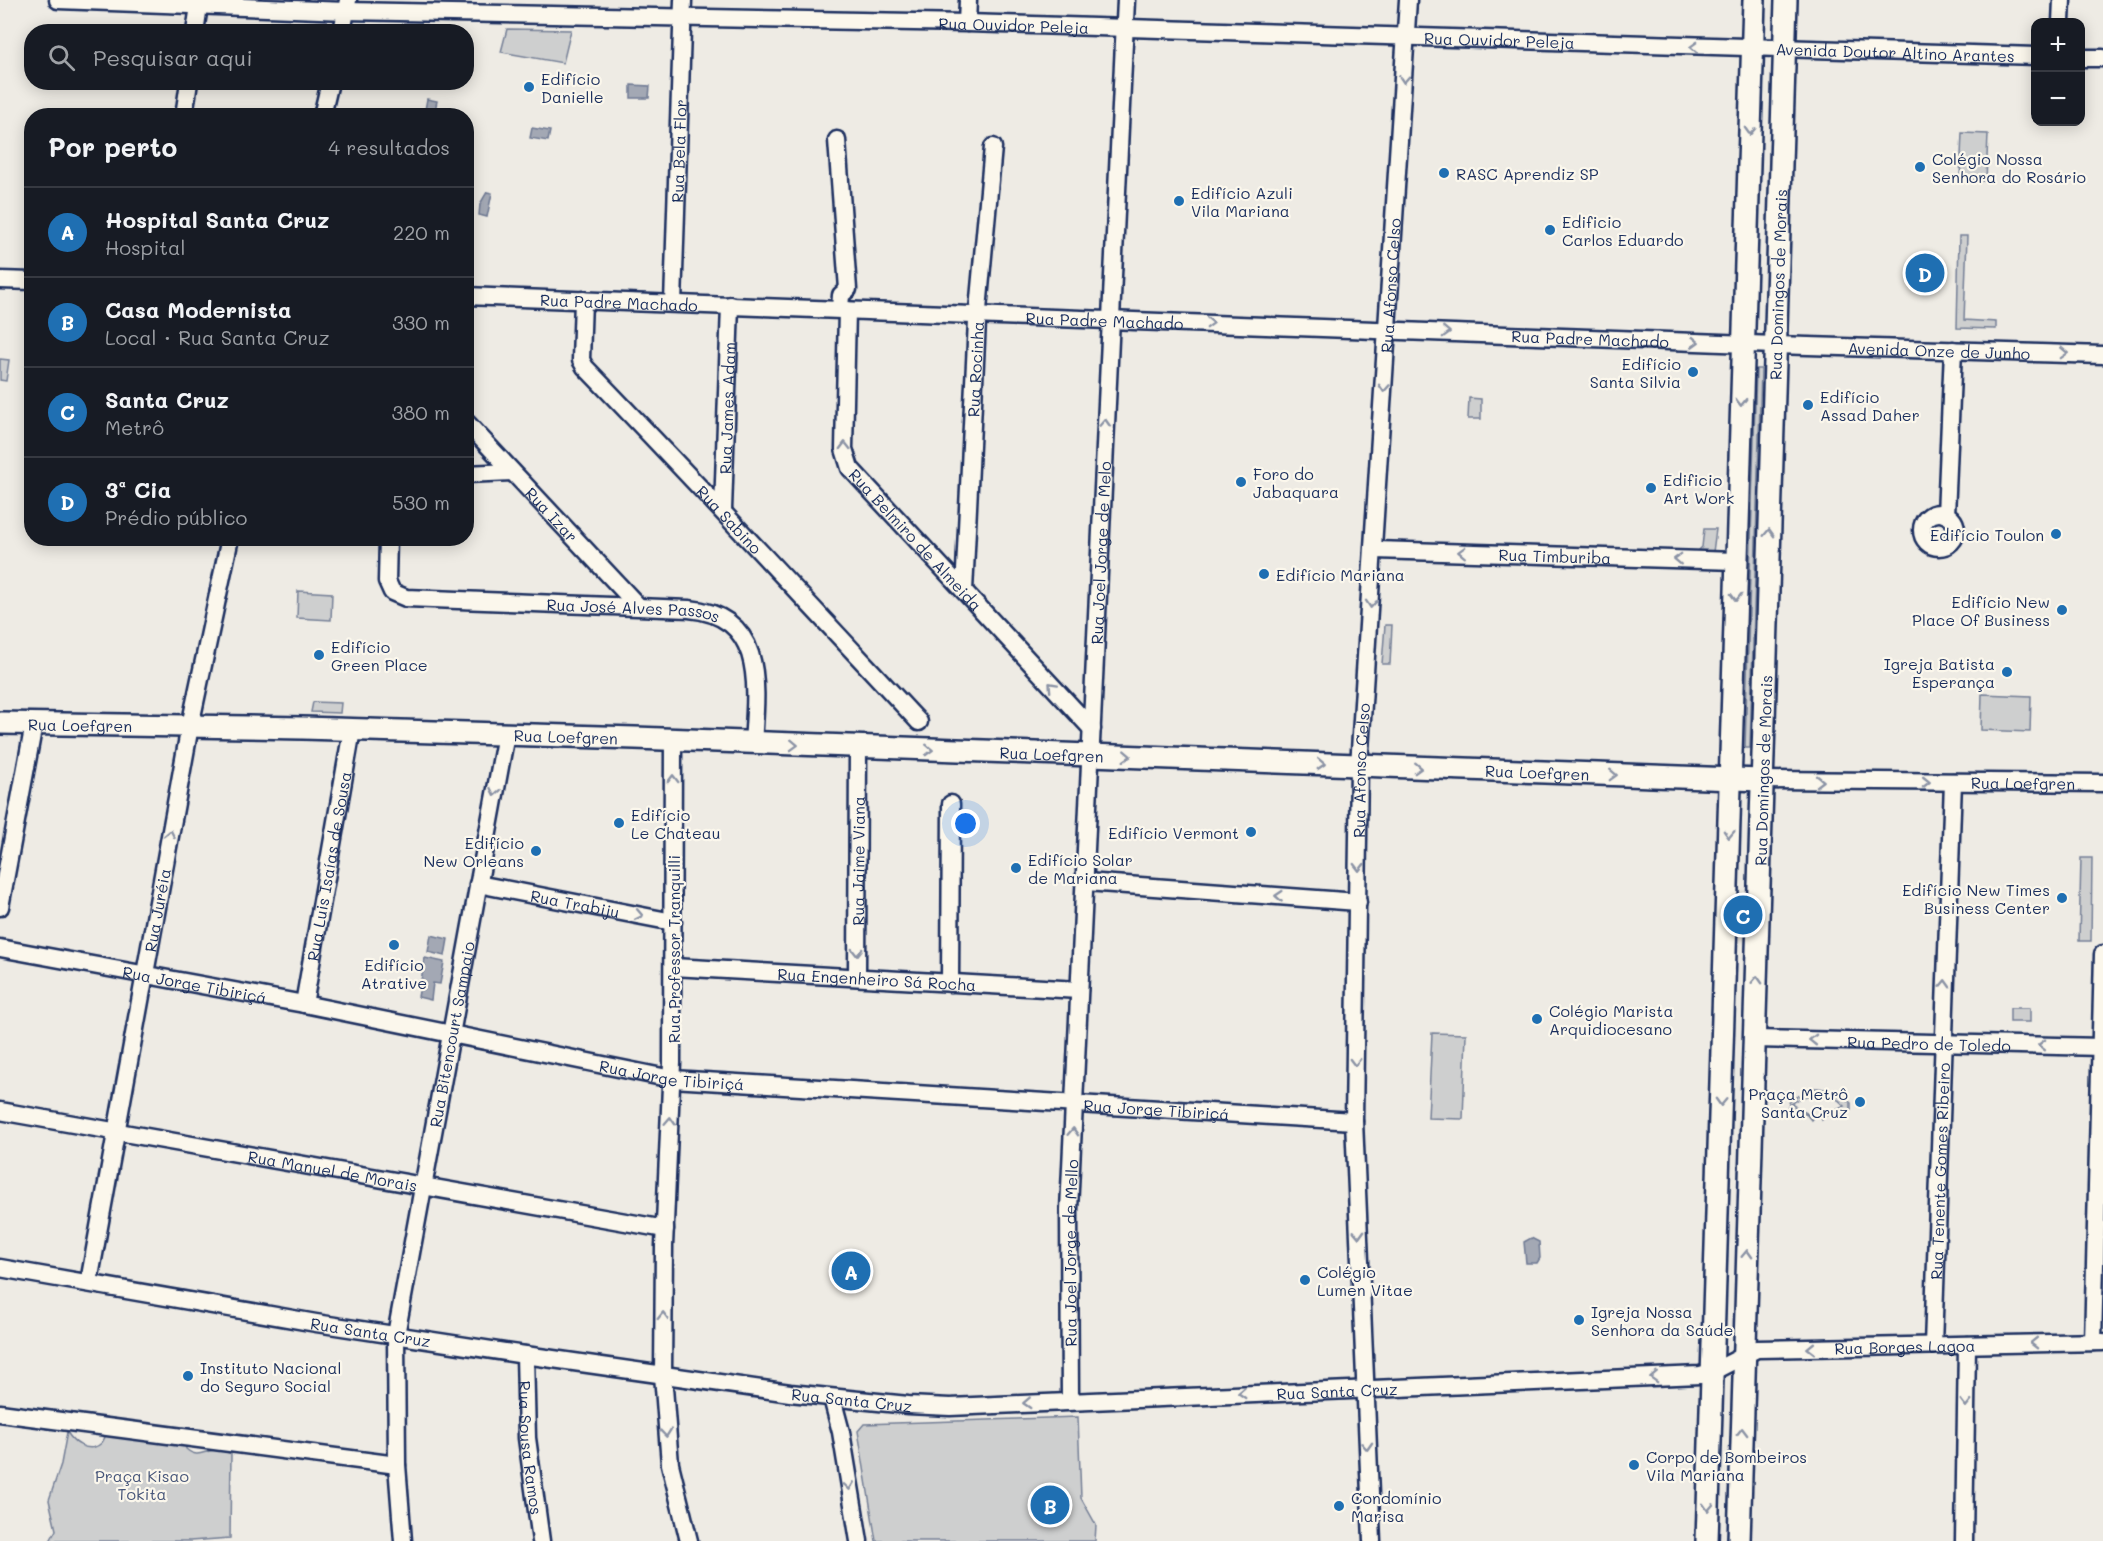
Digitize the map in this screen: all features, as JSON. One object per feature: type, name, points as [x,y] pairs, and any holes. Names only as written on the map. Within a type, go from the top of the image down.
[{"type":"main road","name":"Rua Domingos de Morais","points":[[1707,1541],[1754,0]]},
{"type":"main road","name":"Rua Domingos de Morais","points":[[1739,1541],[1785,0]]},
{"type":"main road","name":"Rua Loefgren","points":[[0,723],[506,734],[1761,780]]},
{"type":"street","name":"Rua Ouvidor Peleja","points":[[58,0],[199,6],[683,8],[967,23],[1753,49]]},
{"type":"street","points":[[967,23],[968,0]]},
{"type":"street","name":"Rua Joel Jorge de Melo","points":[[1074,1104],[1126,0]]},
{"type":"street","name":"Rua Afonso Celso","points":[[1372,1541],[1354,1121],[1359,902],[1359,766],[1375,550],[1408,0]]},
{"type":"street","points":[[2061,18],[2062,0]]},
{"type":"street","points":[[196,24],[199,6]]},
{"type":"street","points":[[344,24],[347,6]]},
{"type":"street","name":"Rua Bela Flor","points":[[673,303],[683,8]]},
{"type":"street","name":"Avenida Doutor Altino Arantes","points":[[1753,49],[2031,56]]},
{"type":"street","points":[[2085,58],[2103,58]]},
{"type":"street","points":[[185,108],[188,90]]},
{"type":"street","points":[[324,108],[328,90]]},
{"type":"street","name":"Rua Belmiro de Almeida","points":[[837,140],[848,289],[840,295],[844,310],[844,449],[846,461],[855,475],[1092,729]]},
{"type":"street","name":"Rua Rocinha","points":[[964,591],[978,315],[993,147]]},
{"type":"street","points":[[0,280],[24,281]]},
{"type":"street","name":"Rua Padre Machado","points":[[474,296],[1775,345]]},
{"type":"street","name":"Rua Sabino","points":[[583,300],[580,360],[585,367],[723,510],[782,577],[919,722]]},
{"type":"street","name":"Rua James Adam","points":[[723,510],[730,305]]},
{"type":"street","name":"Avenida Onze de Junho","points":[[1775,345],[2103,354]]},
{"type":"street","points":[[1946,515],[1953,350]]},
{"type":"street","name":"Rua Izar","points":[[474,431],[638,606]]},
{"type":"street","points":[[474,474],[512,472]]},
{"type":"street","name":"Rua Juréia","points":[[89,1282],[190,726],[228,546]]},
{"type":"street","name":"Rua José Alves Passos","points":[[388,546],[387,582],[392,592],[406,598],[638,606],[713,612],[736,627],[752,660],[755,678],[753,743]]},
{"type":"street","name":"Rua Timburiba","points":[[1375,550],[1736,561]]},
{"type":"street","points":[[0,907],[34,724]]},
{"type":"street","name":"Rua Luis Isaías de Sousa","points":[[304,1004],[352,730]]},
{"type":"street","name":"Rua Bitencourt Sampaio","points":[[404,1541],[397,1465],[396,1335],[506,734]]},
{"type":"street","name":"Rua Professor Tranquilli","points":[[673,740],[672,1079],[665,1229],[663,1375],[670,1464],[690,1541]]},
{"type":"street","name":"Rua Jaime Viana","points":[[857,977],[864,747]]},
{"type":"street","name":"Rua Loefgren","points":[[1761,780],[2103,783]]},
{"type":"street","name":"Rua Tenente Gomes Ribeiro","points":[[1933,1346],[1953,782]]},
{"type":"street","points":[[950,983],[951,804]]},
{"type":"street","points":[[1086,882],[1359,902]]},
{"type":"street","name":"Rua Trabiju","points":[[478,884],[673,922]]},
{"type":"street","name":"Rua Jorge Tibiriçá","points":[[1,952],[304,1004],[672,1079],[1354,1121]]},
{"type":"street","points":[[2098,1342],[2103,954]]},
{"type":"street","name":"Rua Engenheiro Sá Rocha","points":[[673,967],[1079,990]]},
{"type":"street","name":"Rua Pedro de Toledo","points":[[1755,1039],[2102,1047]]},
{"type":"street","name":"Rua Joel Jorge de Mello","points":[[1070,1401],[1068,1210],[1074,1104]]},
{"type":"street","name":"Rua Manuel de Morais","points":[[0,1111],[665,1229]]},
{"type":"street","name":"Rua Santa Cruz","points":[[0,1268],[525,1355],[840,1399],[950,1407],[1364,1387],[1700,1375],[1712,1372]]},
{"type":"street","name":"Rua Borges Lagoa","points":[[1712,1372],[1743,1354],[1757,1349],[2098,1342]]},
{"type":"street","points":[[1964,1541],[1967,1345]]},
{"type":"street","name":"Rua Sousa Ramos","points":[[525,1355],[527,1438],[541,1541]]},
{"type":"street","points":[[840,1399],[841,1432],[859,1541]]},
{"type":"street","points":[[0,1413],[397,1465]]},
{"type":"street","points":[[1361,1541],[1372,1541]]},
{"type":"green space","points":[[507,29],[571,30],[563,63],[501,52]]},
{"type":"green space","points":[[1962,133],[1988,134],[1986,181],[1960,180]]},
{"type":"green space","points":[[1959,236],[1967,236],[1964,320],[1996,322],[1996,329],[1957,328]]},
{"type":"green space","points":[[0,359],[9,360],[6,381],[0,380]]},
{"type":"green space","points":[[1756,369],[1761,369],[1750,748],[1745,748]]},
{"type":"green space","points":[[1469,398],[1481,399],[1481,419],[1468,419]]},
{"type":"green space","points":[[1704,529],[1716,529],[1713,552],[1697,552],[1702,547]]},
{"type":"green space","points":[[298,591],[332,593],[331,620],[297,618]]},
{"type":"green space","points":[[1385,625],[1392,625],[1390,664],[1382,664]]},
{"type":"green space","points":[[1982,694],[2031,696],[2030,732],[1981,730]]},
{"type":"green space","points":[[313,702],[341,703],[340,713],[311,712]]},
{"type":"green space","points":[[2081,858],[2092,858],[2091,941],[2079,941]]},
{"type":"green space","points":[[2010,1008],[2030,1008],[2030,1022],[2010,1022]]},
{"type":"green space","points":[[1432,1033],[1466,1034],[1463,1119],[1428,1118]]},
{"type":"green space","points":[[1814,1088],[1838,1094],[1851,1103],[1851,1110],[1842,1115],[1826,1115],[1822,1120],[1821,1117],[1845,1106],[1832,1097],[1818,1094],[1804,1097],[1791,1104],[1813,1117],[1811,1120],[1806,1114],[1791,1115],[1787,1111],[1790,1100]]},
{"type":"green space","points":[[1078,1417],[1081,1498],[1096,1525],[1095,1541],[876,1541],[858,1431],[864,1424]]},
{"type":"green space","name":"Praça Kisao Tokita","points":[[105,1418],[185,1430],[186,1449],[194,1454],[215,1450],[231,1453],[230,1538],[190,1541],[50,1541],[56,1530],[49,1500],[61,1464],[67,1432],[80,1445],[88,1448],[95,1447],[105,1438]]},
{"type":"shaded area","points":[[631,85],[650,86],[649,98],[631,98]]},
{"type":"shaded area","points":[[427,99],[437,101],[436,108],[425,108]]},
{"type":"shaded area","points":[[532,128],[550,131],[548,141],[530,138]]},
{"type":"shaded area","points":[[487,192],[492,193],[487,217],[479,215],[480,204]]},
{"type":"shaded area","points":[[431,935],[448,939],[445,956],[428,952]]},
{"type":"shaded area","points":[[425,958],[444,962],[440,984],[433,983],[431,1000],[418,997]]},
{"type":"shaded area","points":[[1531,1238],[1539,1242],[1540,1258],[1537,1263],[1526,1263],[1524,1242]]},
{"type":"place","name":"Edifício Danielle","points":[[529,87]]},
{"type":"place","name":"Colégio Nossa Senhora do Rosário","points":[[1920,167]]},
{"type":"place","name":"RASC Aprendiz SP","points":[[1444,173]]},
{"type":"place","name":"Edifício Azuli Vila Mariana","points":[[1179,201]]},
{"type":"place","name":"Edificio Carlos Eduardo","points":[[1550,230]]},
{"type":"place","name":"3ª Cia","points":[[1925,273]]},
{"type":"place","name":"Edifício Santa Silvia","points":[[1693,372]]},
{"type":"place","name":"Edifício Assad Daher","points":[[1808,405]]},
{"type":"place","name":"Foro do Jabaquara","points":[[1241,482]]},
{"type":"place","name":"Edificio Art Work","points":[[1651,488]]},
{"type":"place","name":"Edifício Toulon","points":[[2056,534]]},
{"type":"place","name":"Edifício Mariana","points":[[1264,574]]},
{"type":"place","name":"Edifício New Place Of Business","points":[[2062,610]]},
{"type":"place","name":"Edifício Green Place","points":[[319,655]]},
{"type":"place","name":"Igreja Batista Esperança","points":[[2007,672]]},
{"type":"place","name":"Edifício Le Chateau","points":[[619,823]]},
{"type":"place","name":"Edifício Vermont","points":[[1251,832]]},
{"type":"place","name":"Edifício New Orleans","points":[[536,851]]},
{"type":"place","name":"Edifício Solar de Mariana","points":[[1016,868]]},
{"type":"place","name":"Edifício New Times Business Center","points":[[2062,898]]},
{"type":"place","name":"Santa Cruz","points":[[1743,915]]},
{"type":"place","name":"Edifício Atrative","points":[[394,945]]},
{"type":"place","name":"Colégio Marista Arquidiocesano","points":[[1537,1019]]},
{"type":"place","name":"Praça Metrô Santa Cruz","points":[[1860,1102]]},
{"type":"place","name":"Hospital Santa Cruz","points":[[851,1271]]},
{"type":"place","name":"Colégio Lumen Vitae","points":[[1305,1280]]},
{"type":"place","name":"Igreja Nossa Senhora da Saúde","points":[[1579,1320]]},
{"type":"place","name":"Instituto Nacional do Seguro Social","points":[[188,1376]]},
{"type":"place","name":"Corpo de Bombeiros Vila Mariana","points":[[1634,1465]]},
{"type":"place","name":"Casa Modernista","points":[[1050,1505]]},
{"type":"place","name":"Condomínio Marisa","points":[[1339,1506]]}]
